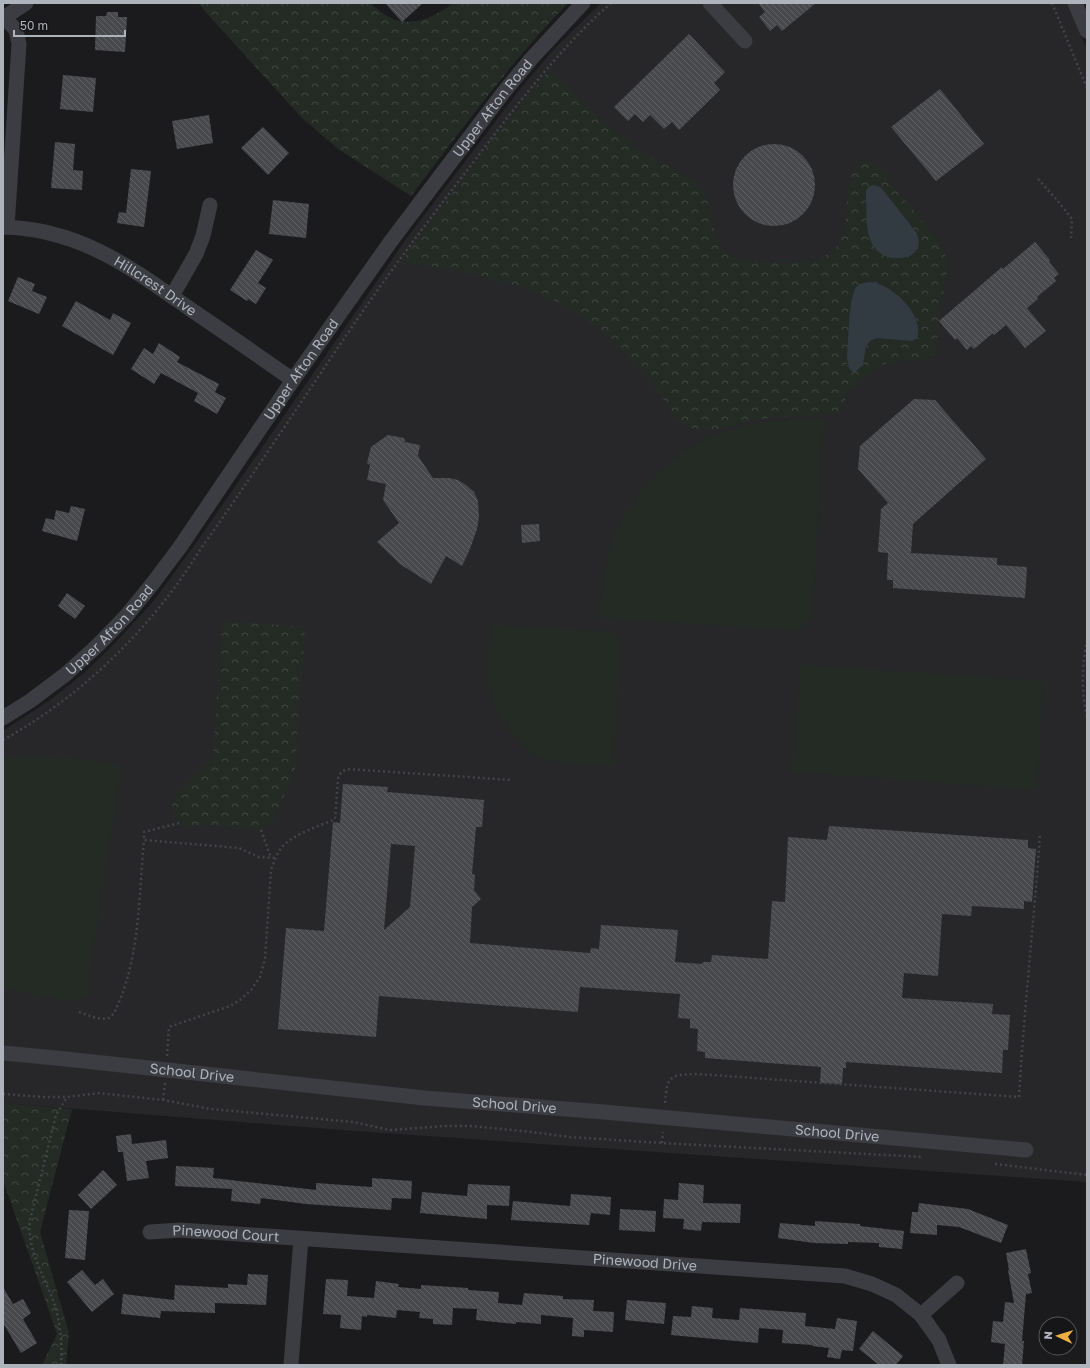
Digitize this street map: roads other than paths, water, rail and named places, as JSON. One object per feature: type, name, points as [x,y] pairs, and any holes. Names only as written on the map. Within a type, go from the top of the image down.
[{"type":"street","points":[[5,227],[19,44],[16,30],[4,16],[26,3]]},
{"type":"street","name":"Upper Afton Road","points":[[3,718],[66,674],[98,645],[127,615],[153,583],[180,547],[293,380],[392,241],[531,59],[583,3]]},
{"type":"street","points":[[710,3],[745,41]]},
{"type":"street","points":[[1076,3],[1087,31]]},
{"type":"street","points":[[172,296],[196,254],[203,236],[210,205]]},
{"type":"street","name":"Hillcrest Drive","points":[[5,227],[47,232],[75,240],[106,254],[172,296],[293,380]]},
{"type":"street","name":"School Drive","points":[[3,1053],[425,1098],[1026,1150]]},
{"type":"street","name":"Pinewood Court","points":[[150,1232],[180,1230],[301,1239]]},
{"type":"street","points":[[291,1365],[301,1239]]},
{"type":"street","name":"Pinewood Drive","points":[[301,1239],[845,1276],[872,1284],[896,1295],[921,1315],[939,1340],[949,1365]]},
{"type":"street","points":[[921,1315],[957,1283]]}]
